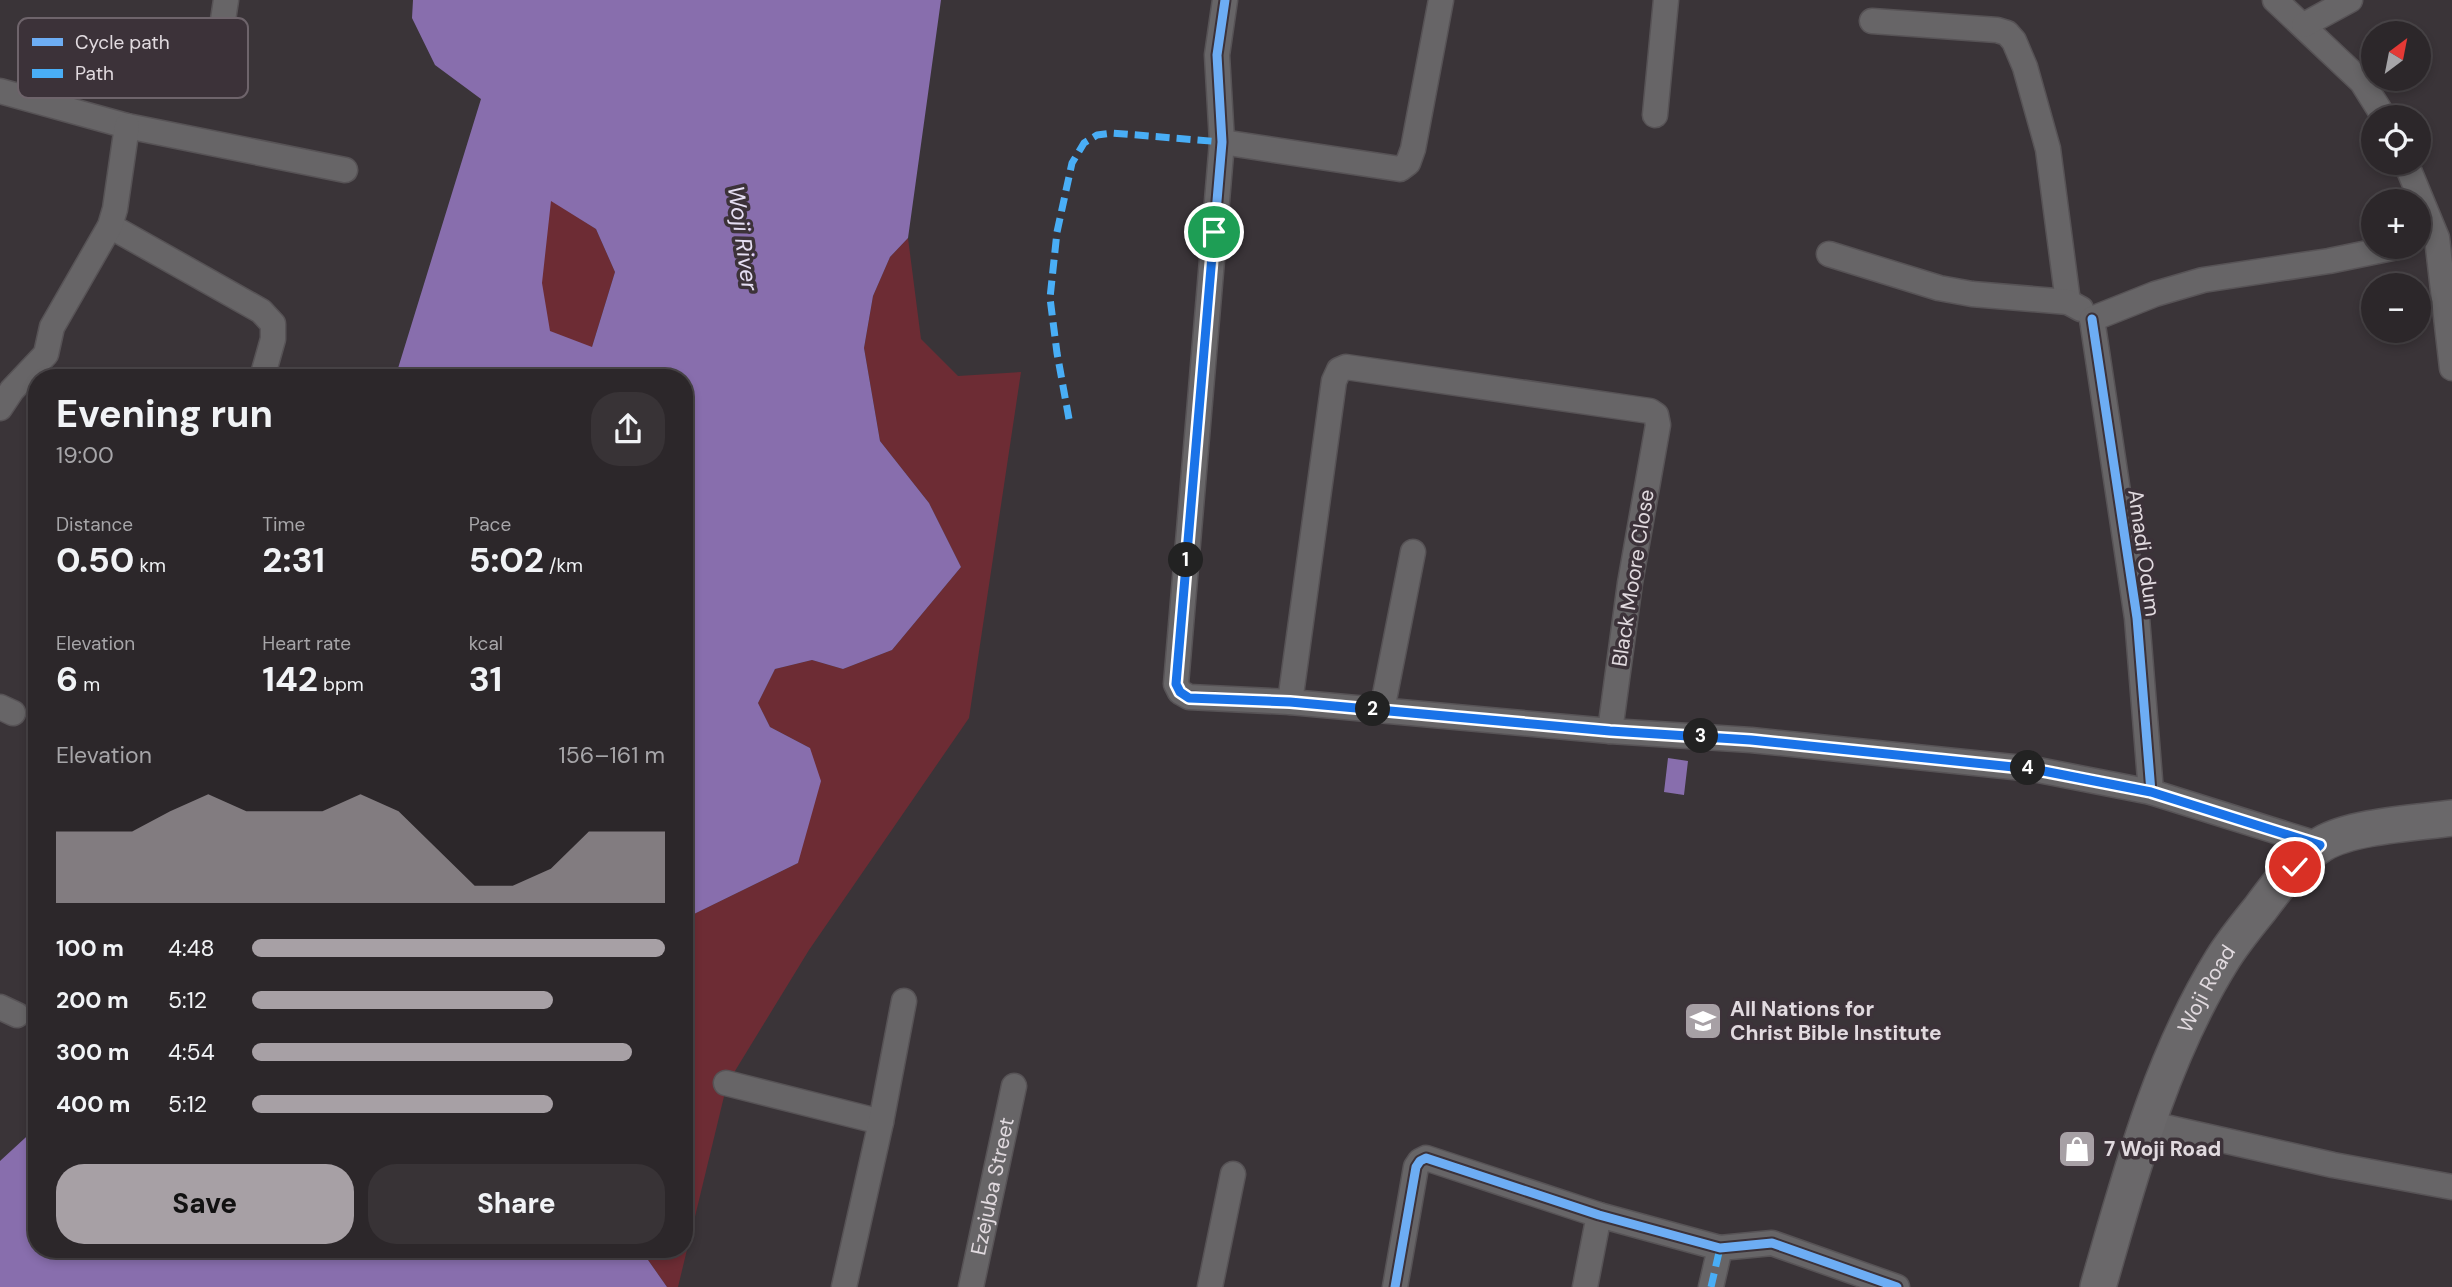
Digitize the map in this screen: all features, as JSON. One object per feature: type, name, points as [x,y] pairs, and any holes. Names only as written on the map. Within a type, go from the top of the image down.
[{"type":"main road","name":"Woji Road","points":[[2098,1287],[2147,1123],[2176,1051],[2222,959],[2272,893],[2295,867],[2320,845],[2355,832],[2452,818]]},
{"type":"street","points":[[1225,0],[1217,55],[1222,142],[1176,684],[1180,692],[1189,698],[1290,702],[1610,731],[1751,740],[2033,769],[2151,792],[2320,845]]},
{"type":"street","points":[[1222,142],[1400,169],[1408,163],[1413,149],[1441,0]]},
{"type":"street","points":[[1654,115],[1666,0]]},
{"type":"street","points":[[2275,0],[2362,82],[2376,105]]},
{"type":"street","points":[[2304,25],[2350,0]]},
{"type":"street","points":[[1872,21],[1997,30],[2007,33],[2014,41],[2025,67],[2048,149],[2068,302]]},
{"type":"street","points":[[0,91],[18,96]]},
{"type":"street","points":[[25,98],[127,126],[345,170]]},
{"type":"street","points":[[32,369],[46,354],[52,327],[110,226],[127,126]]},
{"type":"street","points":[[2411,175],[2436,238],[2452,368]]},
{"type":"street","points":[[110,226],[261,312],[273,324],[273,340],[265,369]]},
{"type":"street","points":[[1829,254],[1939,288],[2068,302],[2092,319],[2155,293],[2203,280],[2361,254]]},
{"type":"street","name":"Amadi Odum","points":[[2092,319],[2137,618],[2151,792]]},
{"type":"street","name":"Black Moore Close","points":[[1290,702],[1334,381],[1339,370],[1346,367],[1650,411],[1656,415],[1658,425],[1630,583],[1610,731]]},
{"type":"street","points":[[0,408],[28,373]]},
{"type":"street","points":[[1382,710],[1413,552]]},
{"type":"street","points":[[844,1287],[881,1122],[904,1001]]},
{"type":"street","points":[[726,1083],[881,1122]]},
{"type":"street","name":"Ezejuba Street","points":[[971,1287],[1014,1086]]},
{"type":"street","points":[[2147,1123],[2333,1165],[2452,1187]]},
{"type":"street","points":[[1395,1287],[1416,1167],[1426,1158],[1599,1215],[1720,1248],[1772,1243],[1898,1287]]},
{"type":"street","points":[[1210,1287],[1233,1174]]},
{"type":"street","points":[[1585,1287],[1599,1215]]},
{"type":"street","points":[[1711,1287],[1720,1248]]},
{"type":"shaded area","points":[[551,200],[596,229],[615,272],[592,347],[452,369],[403,369]]},
{"type":"shaded area","points":[[908,238],[921,339],[958,376],[1021,372],[969,718],[809,950],[727,1084],[693,1225],[693,916],[798,863],[810,748],[770,727],[758,703],[775,669],[812,660],[843,669],[892,650],[961,567],[929,503],[880,441],[864,348],[873,296],[890,257]]},
{"type":"shaded area","points":[[647,1258],[685,1258],[678,1287],[667,1287]]},
{"type":"water","name":"Woji River","points":[[413,0],[941,0],[908,238],[890,257],[873,296],[864,348],[880,441],[929,503],[961,567],[892,650],[843,669],[812,660],[775,669],[758,703],[770,727],[810,748],[821,781],[798,863],[693,916],[693,369],[398,369],[481,99],[435,65],[412,18]],"holes":[[[551,201],[596,229],[615,272],[592,347],[550,331],[542,283]]]},
{"type":"water","points":[[1668,758],[1688,761],[1684,795],[1664,792]]},
{"type":"water","points":[[28,1135],[28,1258],[647,1258],[667,1287],[0,1287],[0,1161]]},
{"type":"marked path","points":[[1069,419],[1050,298],[1057,232],[1072,163],[1084,143],[1097,135],[1112,133],[1222,142]]},
{"type":"marked path","points":[[1711,1287],[1720,1248]]},
{"type":"cycle path","points":[[1225,0],[1217,55],[1222,142],[1176,684],[1180,692],[1189,697],[1290,702],[1610,731],[1751,740],[2033,769],[2151,792],[2320,845]]},
{"type":"cycle path","points":[[2092,319],[2137,618],[2151,792]]},
{"type":"cycle path","points":[[1395,1287],[1416,1167],[1426,1158],[1599,1215],[1720,1248],[1772,1243],[1897,1287]]},
{"type":"place","name":"All Nations for Christ Bible Institute","points":[[1703,1021]]},
{"type":"place","name":"7 Woji Road","points":[[2077,1149]]},
{"type":"route","points":[[1214,232],[1176,684],[1180,692],[1189,698],[1290,702],[1610,731],[1751,740],[2033,769],[2151,792],[2320,845],[2295,867]]}]
